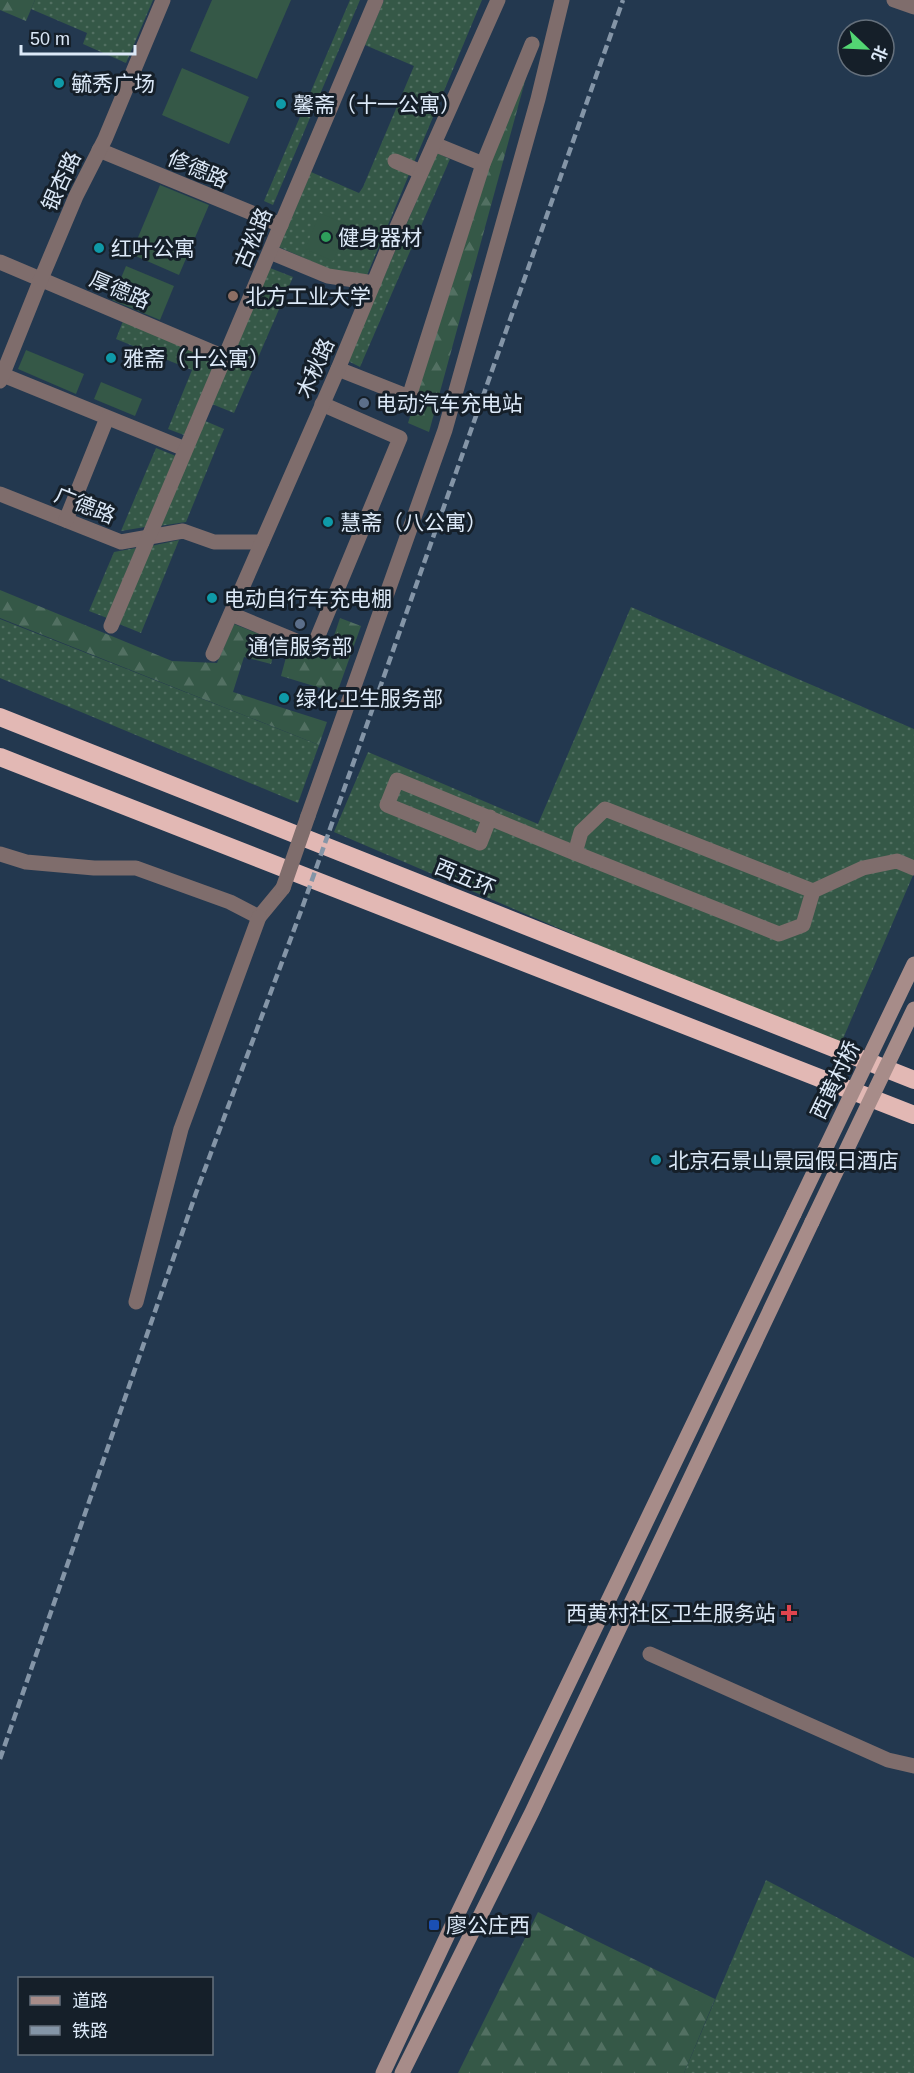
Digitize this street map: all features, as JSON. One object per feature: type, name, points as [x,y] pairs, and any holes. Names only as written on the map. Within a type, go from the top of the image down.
[{"type":"highway","name":"西五环","points":[[0,717],[914,1080]]},
{"type":"highway","points":[[0,757],[914,1115]]},
{"type":"main road","name":"西黄村桥","points":[[383,2073],[914,964]]},
{"type":"main road","name":"西黄村桥","points":[[402,2073],[537,1802],[914,1009]]},
{"type":"street","name":"银杏路","points":[[1,378],[76,196],[99,150],[163,0]]},
{"type":"street","name":"古松路","points":[[111,626],[376,0]]},
{"type":"street","name":"木秋路","points":[[213,654],[498,0]]},
{"type":"street","points":[[136,1302],[181,1129],[259,917],[283,888],[445,430],[538,99],[562,0]]},
{"type":"street","points":[[894,0],[914,7]]},
{"type":"street","points":[[338,369],[409,398],[483,164],[532,44]]},
{"type":"street","points":[[434,144],[483,164]]},
{"type":"street","name":"修德路","points":[[99,150],[281,225]]},
{"type":"street","points":[[395,160],[422,172]]},
{"type":"street","points":[[270,252],[328,276],[374,284]]},
{"type":"street","name":"厚德路","points":[[0,262],[224,357]]},
{"type":"street","points":[[1,378],[185,449]]},
{"type":"street","points":[[231,614],[313,648],[400,438],[322,404]]},
{"type":"street","points":[[66,520],[107,418]]},
{"type":"street","name":"广德路","points":[[0,494],[121,542],[183,531],[213,542],[262,542]]},
{"type":"street","points":[[490,817],[480,843],[387,805],[397,780],[490,817],[575,853],[779,934],[802,924],[813,891],[863,867],[897,861],[914,868]]},
{"type":"street","points":[[575,853],[581,832],[605,809],[813,891]]},
{"type":"street","points":[[0,854],[26,862],[94,868],[136,868],[230,902],[259,917]]},
{"type":"street","points":[[650,1654],[888,1760],[914,1766]]},
{"type":"green space","points":[[0,0],[35,0],[26,21],[0,10]]},
{"type":"green space","points":[[35,0],[153,0],[126,63],[83,44],[87,33],[31,9]]},
{"type":"green space","points":[[212,0],[291,0],[257,79],[190,51]]},
{"type":"green space","points":[[350,0],[360,0],[273,205],[264,201]]},
{"type":"green space","points":[[384,0],[482,0],[367,275],[331,270],[279,247],[311,172],[359,193],[363,187],[414,66],[365,45]]},
{"type":"green space","points":[[533,52],[429,432],[408,423],[488,166]]},
{"type":"green space","points":[[182,68],[249,97],[229,144],[162,115]]},
{"type":"green space","points":[[437,153],[450,159],[360,367],[348,361]]},
{"type":"green space","points":[[160,185],[209,205],[179,275],[131,254]]},
{"type":"green space","name":"健身器材","points":[[320,213],[348,225],[333,261],[305,249]]},
{"type":"green space","points":[[126,266],[174,286],[160,320],[112,300]]},
{"type":"green space","points":[[270,268],[293,277],[234,413],[212,404]]},
{"type":"green space","points":[[123,321],[216,360],[184,435],[168,429],[192,370],[116,339]]},
{"type":"green space","points":[[26,350],[84,374],[76,394],[18,369]]},
{"type":"green space","points":[[101,382],[142,399],[135,416],[94,399]]},
{"type":"green space","points":[[203,420],[224,429],[186,522],[159,526]]},
{"type":"green space","points":[[156,448],[176,456],[145,527],[121,531]]},
{"type":"green space","points":[[179,540],[141,633],[119,624],[151,546]]},
{"type":"green space","points":[[136,548],[107,618],[89,611],[114,552]]},
{"type":"green space","points":[[0,590],[172,661],[217,663],[234,624],[277,641],[271,664],[244,657],[233,692],[327,722],[319,745],[0,618]]},
{"type":"green space","points":[[631,607],[914,729],[914,873],[839,1048],[334,832],[368,752],[538,824]]},
{"type":"green space","points":[[340,618],[361,626],[337,693],[281,676],[289,646],[326,660]]},
{"type":"green space","points":[[0,619],[319,745],[298,803],[0,678]]},
{"type":"green space","points":[[766,1880],[914,1958],[914,2073],[684,2073]]},
{"type":"green space","points":[[538,1912],[715,1999],[684,2073],[458,2073]]},
{"type":"railway","points":[[0,1759],[196,1193],[301,911],[623,0]]},
{"type":"place","name":"毓秀广场","points":[[59,83]]},
{"type":"place","name":"馨斋（十一公寓）","points":[[281,104]]},
{"type":"place","name":"健身器材","points":[[326,237]]},
{"type":"place","name":"红叶公寓","points":[[99,248]]},
{"type":"place","name":"北方工业大学","points":[[233,296]]},
{"type":"place","name":"雅斋（十公寓）","points":[[111,358]]},
{"type":"place","name":"电动汽车充电站","points":[[364,403]]},
{"type":"place","name":"慧斋（八公寓）","points":[[328,522]]},
{"type":"place","name":"电动自行车充电棚","points":[[212,598]]},
{"type":"place","name":"通信服务部","points":[[300,624]]},
{"type":"place","name":"绿化卫生服务部","points":[[284,698]]},
{"type":"place","name":"北京石景山景园假日酒店","points":[[656,1160]]},
{"type":"place","name":"西黄村社区卫生服务站","points":[[789,1613]]},
{"type":"place","name":"廖公庄西","points":[[434,1925]]}]
